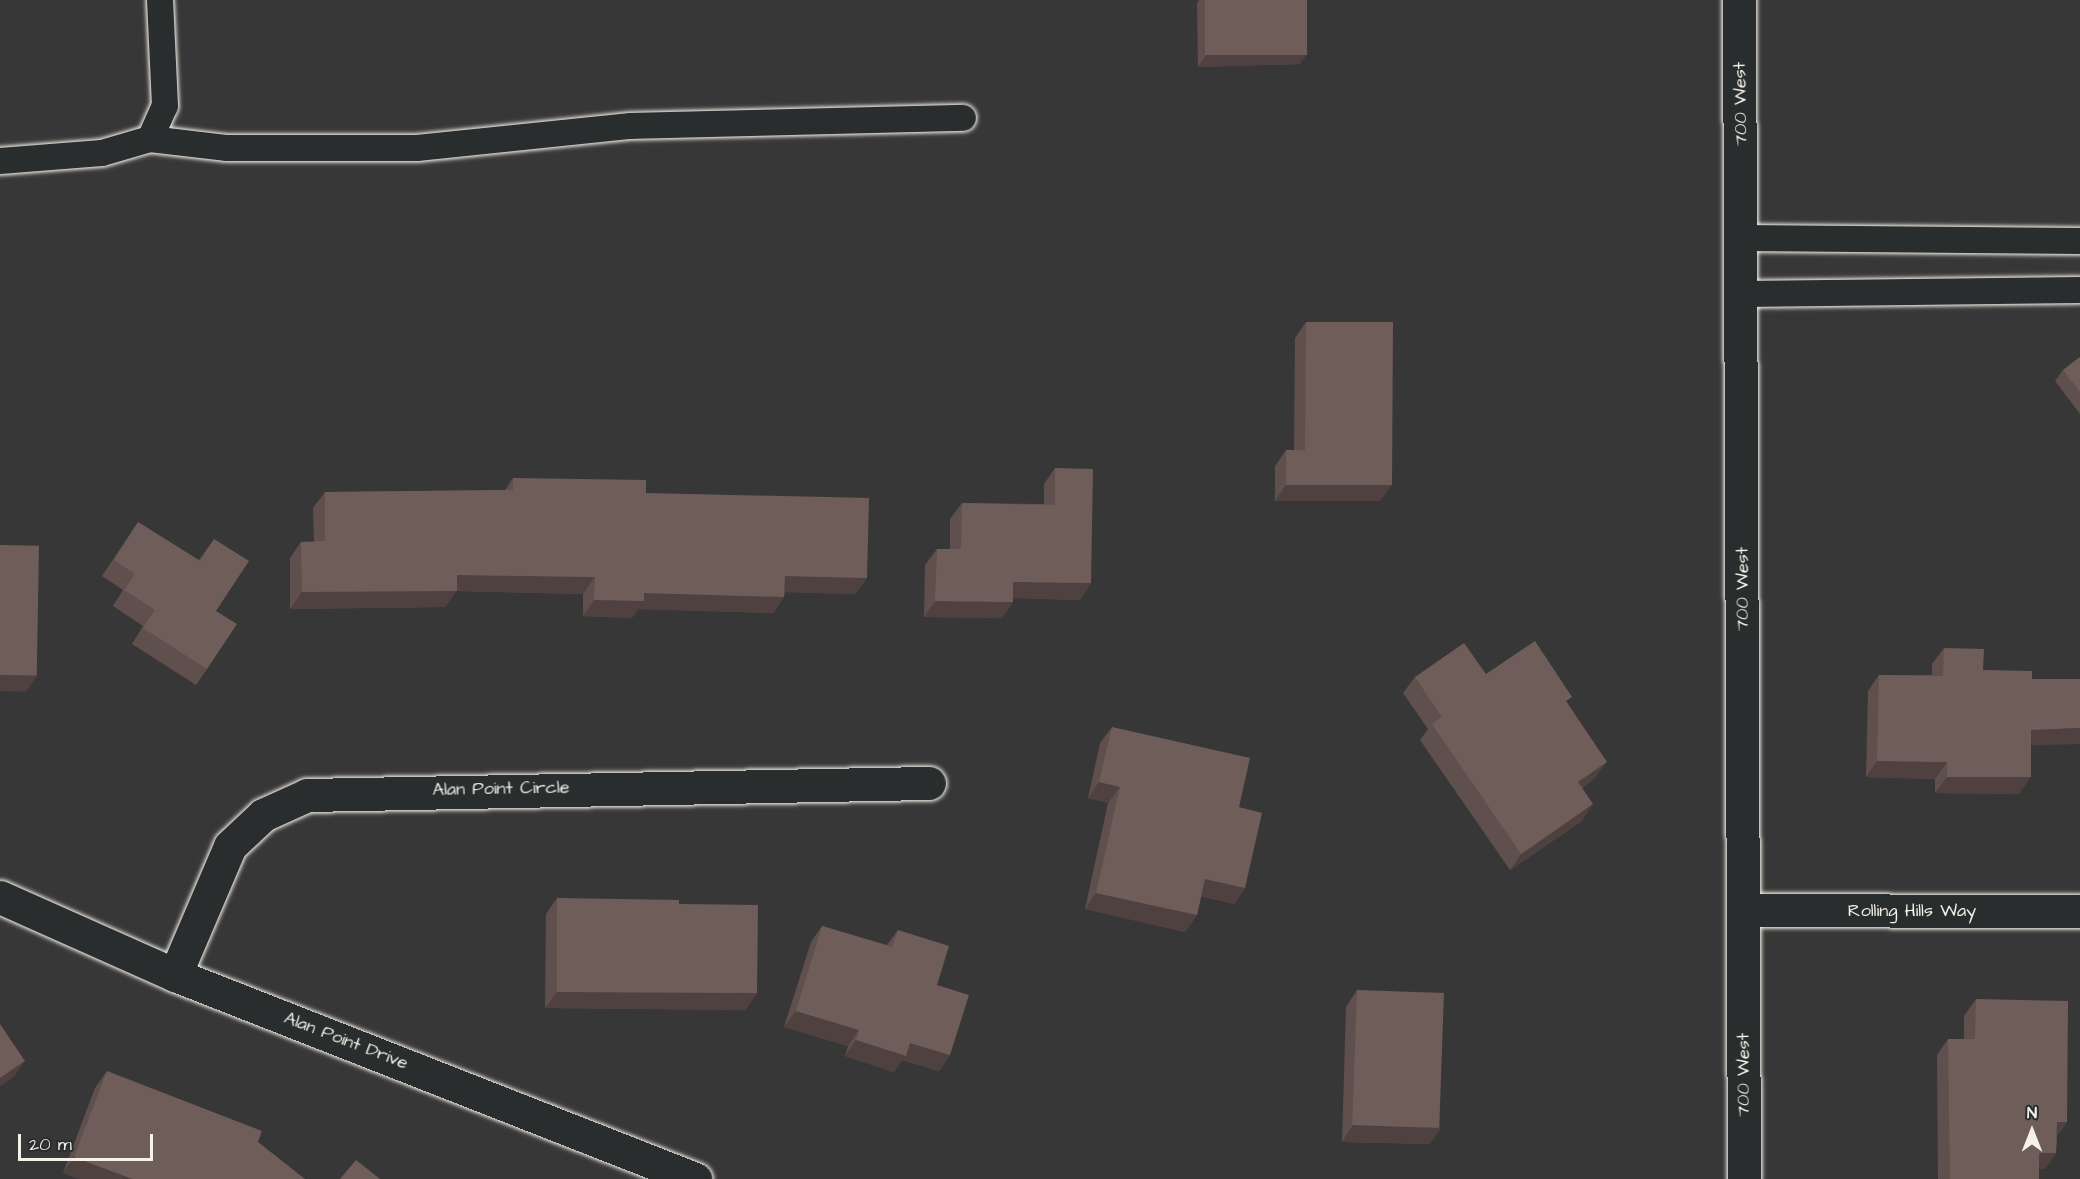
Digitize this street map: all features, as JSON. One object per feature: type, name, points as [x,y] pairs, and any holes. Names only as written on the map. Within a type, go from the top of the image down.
[{"type":"street","name":"700 West","points":[[1739,0],[1743,294],[1744,1179]]},
{"type":"street","name":"Alan Point Circle","points":[[175,975],[230,846],[263,815],[307,795],[929,783]]},
{"type":"street","name":"Alan Point Drive","points":[[0,897],[175,975],[695,1179]]},
{"type":"street","name":"Rolling Hills Way","points":[[1744,910],[2080,911]]},
{"type":"lane","points":[[150,139],[165,106],[160,0]]},
{"type":"lane","points":[[0,161],[102,153],[150,139],[227,148],[417,148],[631,126],[963,118]]},
{"type":"lane","points":[[1742,238],[2080,241]]},
{"type":"lane","points":[[1743,294],[2080,290]]},
{"type":"building","points":[[1205,0],[1307,0],[1307,55],[1205,55]]},
{"type":"building","points":[[1306,322],[1393,322],[1392,485],[1286,485],[1286,450],[1305,450]]},
{"type":"building","points":[[2080,357],[2080,392],[2063,370]]},
{"type":"building","points":[[1055,468],[1093,469],[1091,583],[1013,582],[1013,602],[935,601],[937,549],[961,549],[962,503],[1055,505]]},
{"type":"building","points":[[513,478],[646,480],[646,493],[869,498],[867,578],[785,576],[784,597],[644,593],[644,601],[594,600],[595,577],[457,575],[457,591],[302,592],[301,542],[325,541],[325,492],[513,490]]},
{"type":"building","points":[[138,522],[200,561],[214,539],[249,561],[216,611],[237,624],[207,669],[143,628],[155,610],[124,590],[135,574],[114,560]]},
{"type":"building","points":[[0,545],[39,546],[37,676],[0,675]]},
{"type":"building","points":[[1535,641],[1572,697],[1566,701],[1607,762],[1578,782],[1593,804],[1521,854],[1432,724],[1442,717],[1415,677],[1464,643],[1486,674]]},
{"type":"building","points":[[1944,648],[1984,649],[1983,670],[2032,671],[2032,679],[2080,679],[2080,728],[2031,730],[2031,777],[1947,777],[1947,762],[1877,761],[1879,675],[1943,676]]},
{"type":"building","points":[[1112,727],[1250,758],[1239,807],[1262,813],[1245,888],[1205,879],[1197,915],[1096,893],[1120,787],[1099,782]]},
{"type":"building","points":[[557,898],[679,900],[679,904],[758,905],[757,993],[557,992]]},
{"type":"building","points":[[822,926],[892,947],[898,930],[949,946],[937,985],[969,995],[950,1055],[910,1043],[906,1056],[856,1040],[859,1030],[796,1011]]},
{"type":"building","points":[[1357,990],[1444,993],[1439,1128],[1352,1125]]},
{"type":"building","points":[[1976,999],[2068,1001],[2067,1122],[2057,1122],[2056,1153],[2039,1153],[2039,1179],[1950,1179],[1948,1039],[1975,1039]]},
{"type":"building","points":[[0,1024],[25,1061],[0,1078]]},
{"type":"building","points":[[107,1071],[262,1131],[258,1142],[305,1179],[132,1179],[74,1157]]},
{"type":"building","points":[[356,1160],[380,1179],[340,1179]]}]
